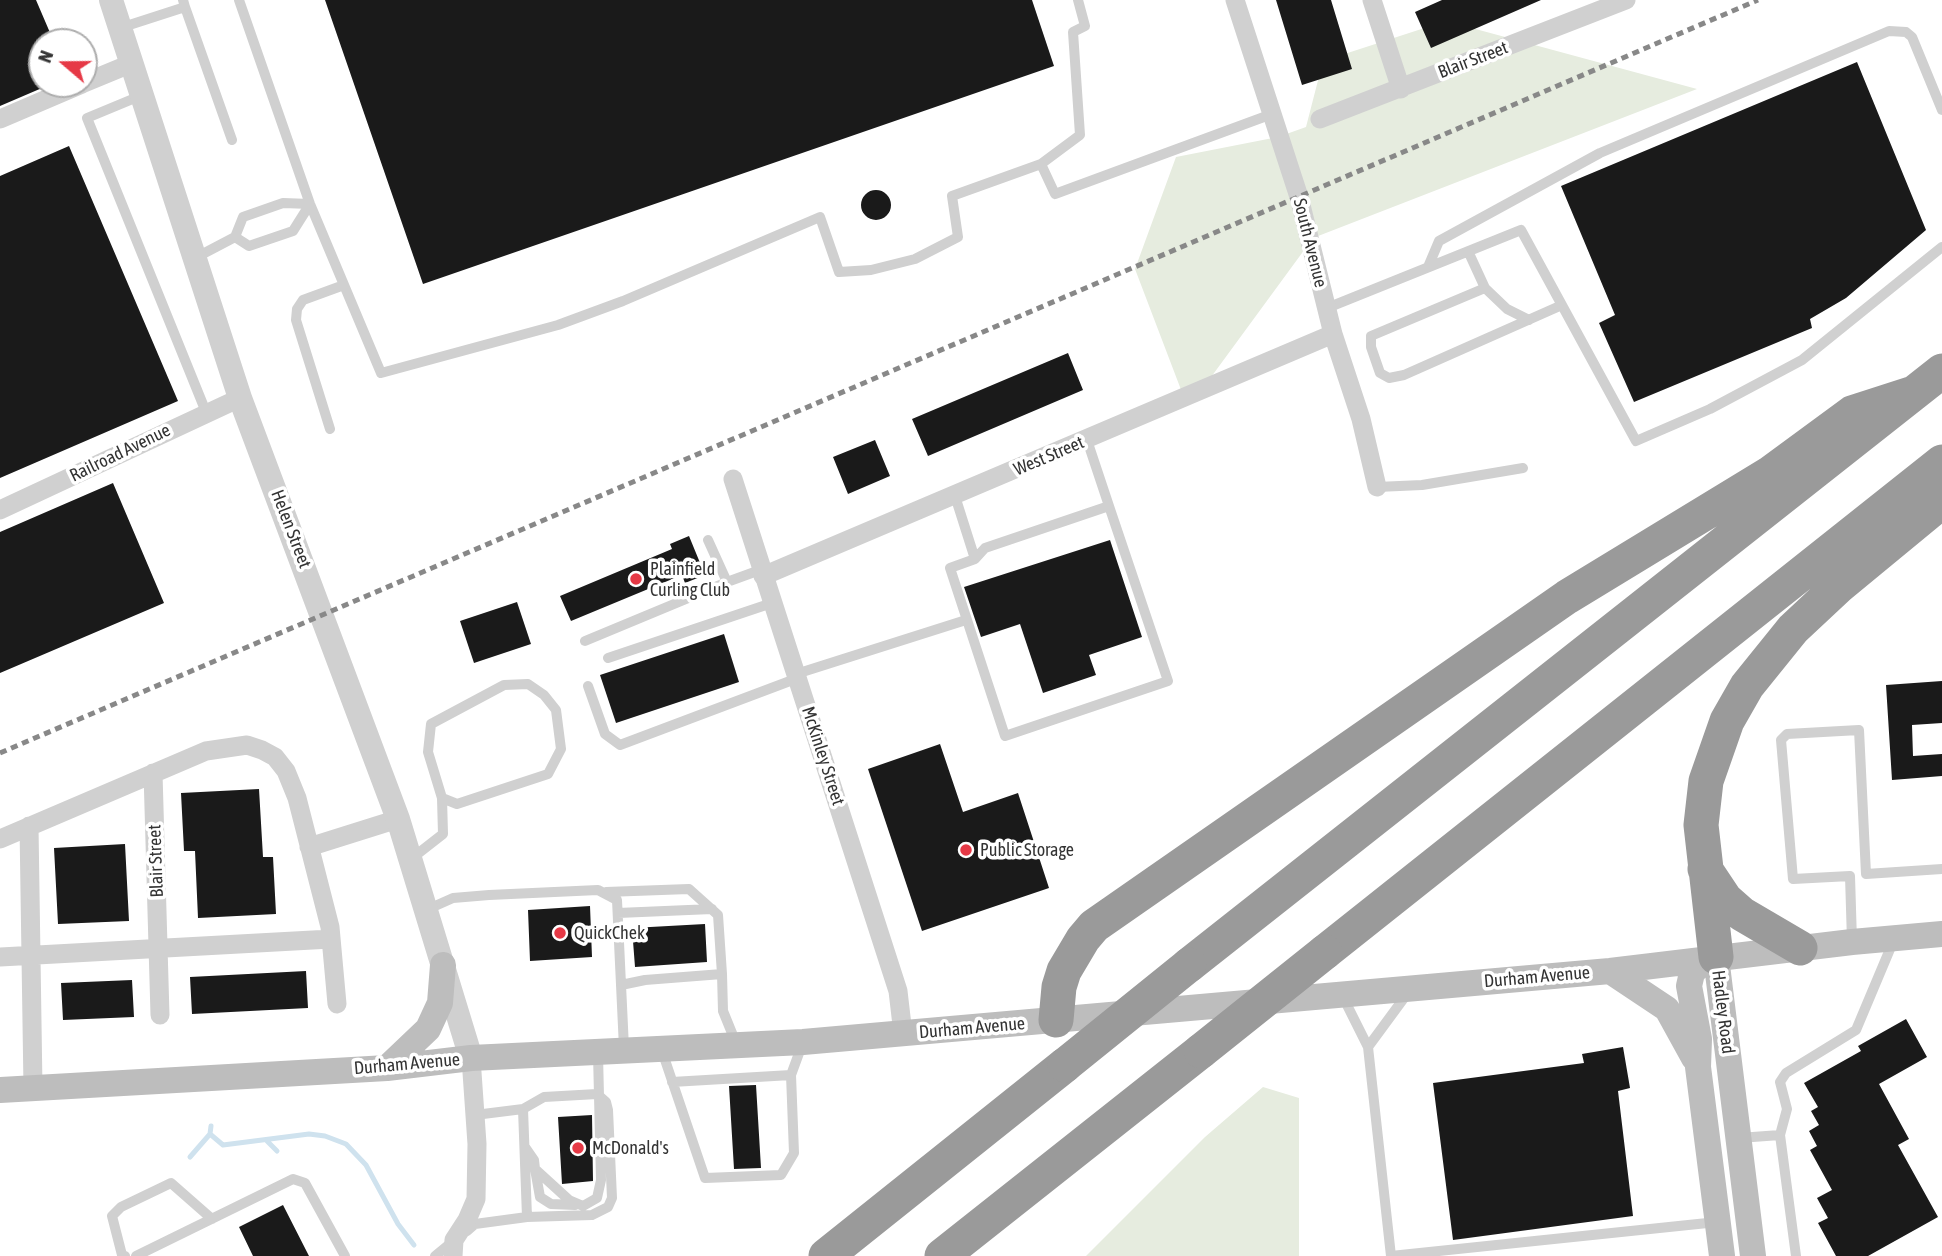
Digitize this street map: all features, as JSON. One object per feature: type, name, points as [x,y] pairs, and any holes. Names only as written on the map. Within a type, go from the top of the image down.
[{"type":"highway","points":[[826,1256],[1189,965],[1942,370]]},
{"type":"highway","points":[[1056,1020],[1059,988],[1064,971],[1094,926],[1567,597],[1769,474],[1852,413],[1914,393]]},
{"type":"highway","points":[[942,1256],[1942,462]]},
{"type":"highway","points":[[1716,957],[1703,865],[1701,825],[1706,781],[1727,721],[1746,686],[1793,629],[1839,586],[1942,501]]},
{"type":"highway","points":[[1703,865],[1725,900],[1742,914],[1801,948]]},
{"type":"main road","name":"Durham Avenue","points":[[0,1090],[387,1068],[471,1058],[737,1047],[903,1034],[1610,971],[1716,957],[1942,934]]},
{"type":"main road","name":"Hadley Road","points":[[1722,1256],[1698,1067],[1699,1039],[1689,986],[1692,973],[1700,964],[1716,957],[1753,1256]]},
{"type":"main road","points":[[387,1068],[428,1030],[440,1003],[443,965]]},
{"type":"main road","points":[[1610,971],[1667,1009],[1678,1024],[1698,1067]]},
{"type":"street","name":"Helen Street","points":[[111,0],[240,398],[398,818],[471,1058]]},
{"type":"street","name":"South Avenue","points":[[1235,0],[1299,197],[1333,334],[1361,419],[1377,487]]},
{"type":"street","points":[[1372,0],[1401,89]]},
{"type":"street","name":"Blair Street","points":[[1320,119],[1626,0]]},
{"type":"street","points":[[98,78],[130,64]]},
{"type":"street","points":[[0,119],[50,98]]},
{"type":"street","name":"West Street","points":[[762,573],[955,496],[1333,334]]},
{"type":"street","name":"Railroad Avenue","points":[[0,510],[240,398]]},
{"type":"street","name":"McKinley Street","points":[[733,479],[898,991],[903,1034]]},
{"type":"street","points":[[0,839],[206,751],[247,745],[262,750],[275,757],[286,771],[309,847],[331,939],[337,1004]]},
{"type":"street","name":"Blair Street","points":[[153,773],[160,1015]]},
{"type":"street","points":[[309,847],[398,818]]},
{"type":"street","points":[[29,826],[33,1088]]},
{"type":"street","points":[[0,957],[331,939]]},
{"type":"street","points":[[453,1248],[475,1199],[478,1173],[471,1058]]},
{"type":"lane","points":[[239,0],[310,204],[381,373],[558,325],[623,301],[820,217],[839,272],[871,270],[915,259],[958,237],[953,196],[1041,164],[1080,135],[1073,32],[1085,26],[1078,0]]},
{"type":"lane","points":[[119,29],[184,4],[232,140]]},
{"type":"lane","points":[[1429,267],[1438,241],[1600,153],[1888,31],[1906,32],[1912,37],[1942,110]]},
{"type":"lane","points":[[141,96],[87,118],[206,412]]},
{"type":"lane","points":[[1041,164],[1055,194],[1272,114]]},
{"type":"lane","points":[[194,259],[235,237],[243,217],[283,203],[310,204]]},
{"type":"lane","points":[[235,237],[249,246],[293,231],[310,204]]},
{"type":"lane","points":[[1327,308],[1521,230],[1636,441],[1710,409],[1802,360],[1942,247]]},
{"type":"lane","points":[[1468,251],[1485,288],[1507,309],[1529,320]]},
{"type":"lane","points":[[330,429],[296,320],[297,309],[303,300],[344,285]]},
{"type":"lane","points":[[1485,288],[1371,336],[1371,347],[1380,373],[1389,378],[1404,375],[1562,305]]},
{"type":"lane","points":[[1087,440],[1168,681],[1005,736],[950,568],[975,559],[985,548],[1109,506]]},
{"type":"lane","points":[[1377,487],[1422,485],[1523,468]]},
{"type":"lane","points":[[955,496],[975,559]]},
{"type":"lane","points":[[708,540],[727,582]]},
{"type":"lane","points":[[585,641],[727,582],[762,573]]},
{"type":"lane","points":[[608,659],[772,603]]},
{"type":"lane","points":[[587,686],[605,734],[620,745],[797,676],[966,620]]},
{"type":"lane","points":[[411,859],[443,834],[442,798],[428,752],[431,724],[504,685],[528,684],[544,695],[556,710],[561,748],[548,774],[457,804],[442,798]]},
{"type":"lane","points":[[1866,874],[1859,730],[1787,734],[1781,740],[1793,879],[1942,869]]},
{"type":"lane","points":[[1850,876],[1852,942]]},
{"type":"lane","points":[[426,910],[453,898],[598,890],[689,889],[718,915],[723,1011],[737,1047]]},
{"type":"lane","points":[[606,892],[617,900],[625,1052]]},
{"type":"lane","points":[[618,913],[712,909]]},
{"type":"lane","points":[[1796,1256],[1780,1135],[1787,1109],[1780,1082],[1786,1073],[1856,1030],[1894,938]]},
{"type":"lane","points":[[621,985],[645,979],[722,974]]},
{"type":"lane","points":[[1368,1047],[1411,988]]},
{"type":"lane","points":[[1342,995],[1368,1047],[1391,1256],[1717,1222]]},
{"type":"lane","points":[[662,1051],[705,1178],[781,1175],[794,1153],[791,1075],[803,1042]]},
{"type":"lane","points":[[524,1147],[534,1160],[538,1192],[545,1201],[555,1205],[583,1206],[597,1198],[601,1189],[598,1053]]},
{"type":"lane","points":[[672,1082],[791,1075]]},
{"type":"lane","points":[[435,1256],[453,1248],[475,1224],[527,1217],[592,1215],[608,1207],[611,1198],[608,1110],[606,1102],[597,1094],[544,1097],[523,1110],[475,1115]]},
{"type":"lane","points":[[523,1110],[527,1217]]},
{"type":"lane","points":[[1739,1138],[1780,1135]]},
{"type":"lane","points":[[535,1169],[569,1200],[583,1206]]},
{"type":"lane","points":[[135,1256],[293,1179],[305,1183],[345,1256]]},
{"type":"lane","points":[[125,1256],[122,1255],[112,1216],[121,1207],[171,1183],[212,1219]]},
{"type":"shaded area","points":[[1446,21],[1697,89],[1313,238],[1206,384],[1183,395],[1135,269],[1176,157],[1278,137],[1306,127],[1323,61]]},
{"type":"shaded area","points":[[1263,1087],[1299,1098],[1299,1256],[1086,1256],[1205,1137]]},
{"type":"building","points":[[0,0],[36,0],[48,28],[28,28],[28,94],[0,106]]},
{"type":"building","points":[[325,0],[1032,0],[1054,66],[423,284]]},
{"type":"building","points":[[1276,0],[1331,0],[1352,69],[1302,85]]},
{"type":"building","points":[[1442,0],[1541,0],[1431,48],[1415,12]]},
{"type":"building","points":[[1857,62],[1926,230],[1846,298],[1810,319],[1812,328],[1634,402],[1599,323],[1615,315],[1561,186]]},
{"type":"building","points":[[69,146],[178,401],[0,478],[0,176]]},
{"type":"building","points":[[876,190],[887,194],[891,205],[887,216],[876,220],[865,216],[861,205],[865,194]]},
{"type":"building","points":[[1068,353],[1083,390],[928,456],[912,419]]},
{"type":"building","points":[[875,440],[890,476],[848,494],[833,457]]},
{"type":"building","points":[[113,483],[164,603],[0,673],[0,532]]},
{"type":"building","name":"Plainfield Curling Club","points":[[689,536],[705,575],[685,583],[682,575],[571,621],[560,596],[672,549],[670,544]]},
{"type":"building","points":[[1110,540],[1142,637],[1089,655],[1096,675],[1043,693],[1020,624],[981,637],[964,587]]},
{"type":"building","points":[[517,602],[531,644],[474,663],[460,621]]},
{"type":"building","points":[[724,634],[739,682],[616,723],[600,675]]},
{"type":"building","points":[[1942,681],[1942,723],[1912,725],[1913,756],[1942,754],[1942,776],[1892,780],[1886,685]]},
{"type":"building","name":"Public Storage","points":[[940,744],[963,812],[1018,793],[1049,888],[922,931],[868,769]]},
{"type":"building","points":[[259,789],[263,857],[273,857],[276,914],[198,918],[195,851],[184,851],[181,793]]},
{"type":"building","points":[[125,844],[129,921],[58,924],[54,848]]},
{"type":"building","name":"QuickChek","points":[[590,906],[592,957],[530,961],[528,910]]},
{"type":"building","name":"QuickChek","points":[[705,924],[707,962],[635,967],[632,928]]},
{"type":"building","points":[[306,971],[308,1008],[192,1014],[190,977]]},
{"type":"building","points":[[132,980],[134,1017],[63,1020],[61,983]]},
{"type":"building","points":[[1906,1019],[1927,1057],[1879,1084],[1909,1139],[1898,1145],[1938,1217],[1868,1256],[1836,1256],[1818,1223],[1828,1218],[1817,1198],[1832,1190],[1810,1150],[1817,1146],[1809,1131],[1819,1125],[1811,1111],[1818,1107],[1804,1083],[1861,1051],[1858,1046]]},
{"type":"building","points":[[1623,1047],[1630,1088],[1618,1091],[1633,1216],[1453,1240],[1433,1083],[1584,1063],[1582,1054]]},
{"type":"building","points":[[756,1085],[761,1168],[734,1169],[729,1086]]},
{"type":"building","name":"McDonald's","points":[[592,1115],[593,1181],[562,1184],[558,1117]]},
{"type":"building","points":[[283,1205],[309,1256],[253,1256],[239,1227]]},
{"type":"waterway","points":[[190,1157],[210,1134],[211,1126]]},
{"type":"waterway","points":[[210,1134],[223,1145],[309,1134],[325,1136],[346,1144],[366,1165],[398,1224],[414,1245]]},
{"type":"waterway","points":[[267,1141],[277,1151]]},
{"type":"railway","points":[[0,753],[1758,0]]},
{"type":"place","name":"Plainfield Curling Club","points":[[636,579]]},
{"type":"place","name":"Public Storage","points":[[966,850]]},
{"type":"place","name":"QuickChek","points":[[560,933]]},
{"type":"place","name":"McDonald's","points":[[578,1148]]}]
